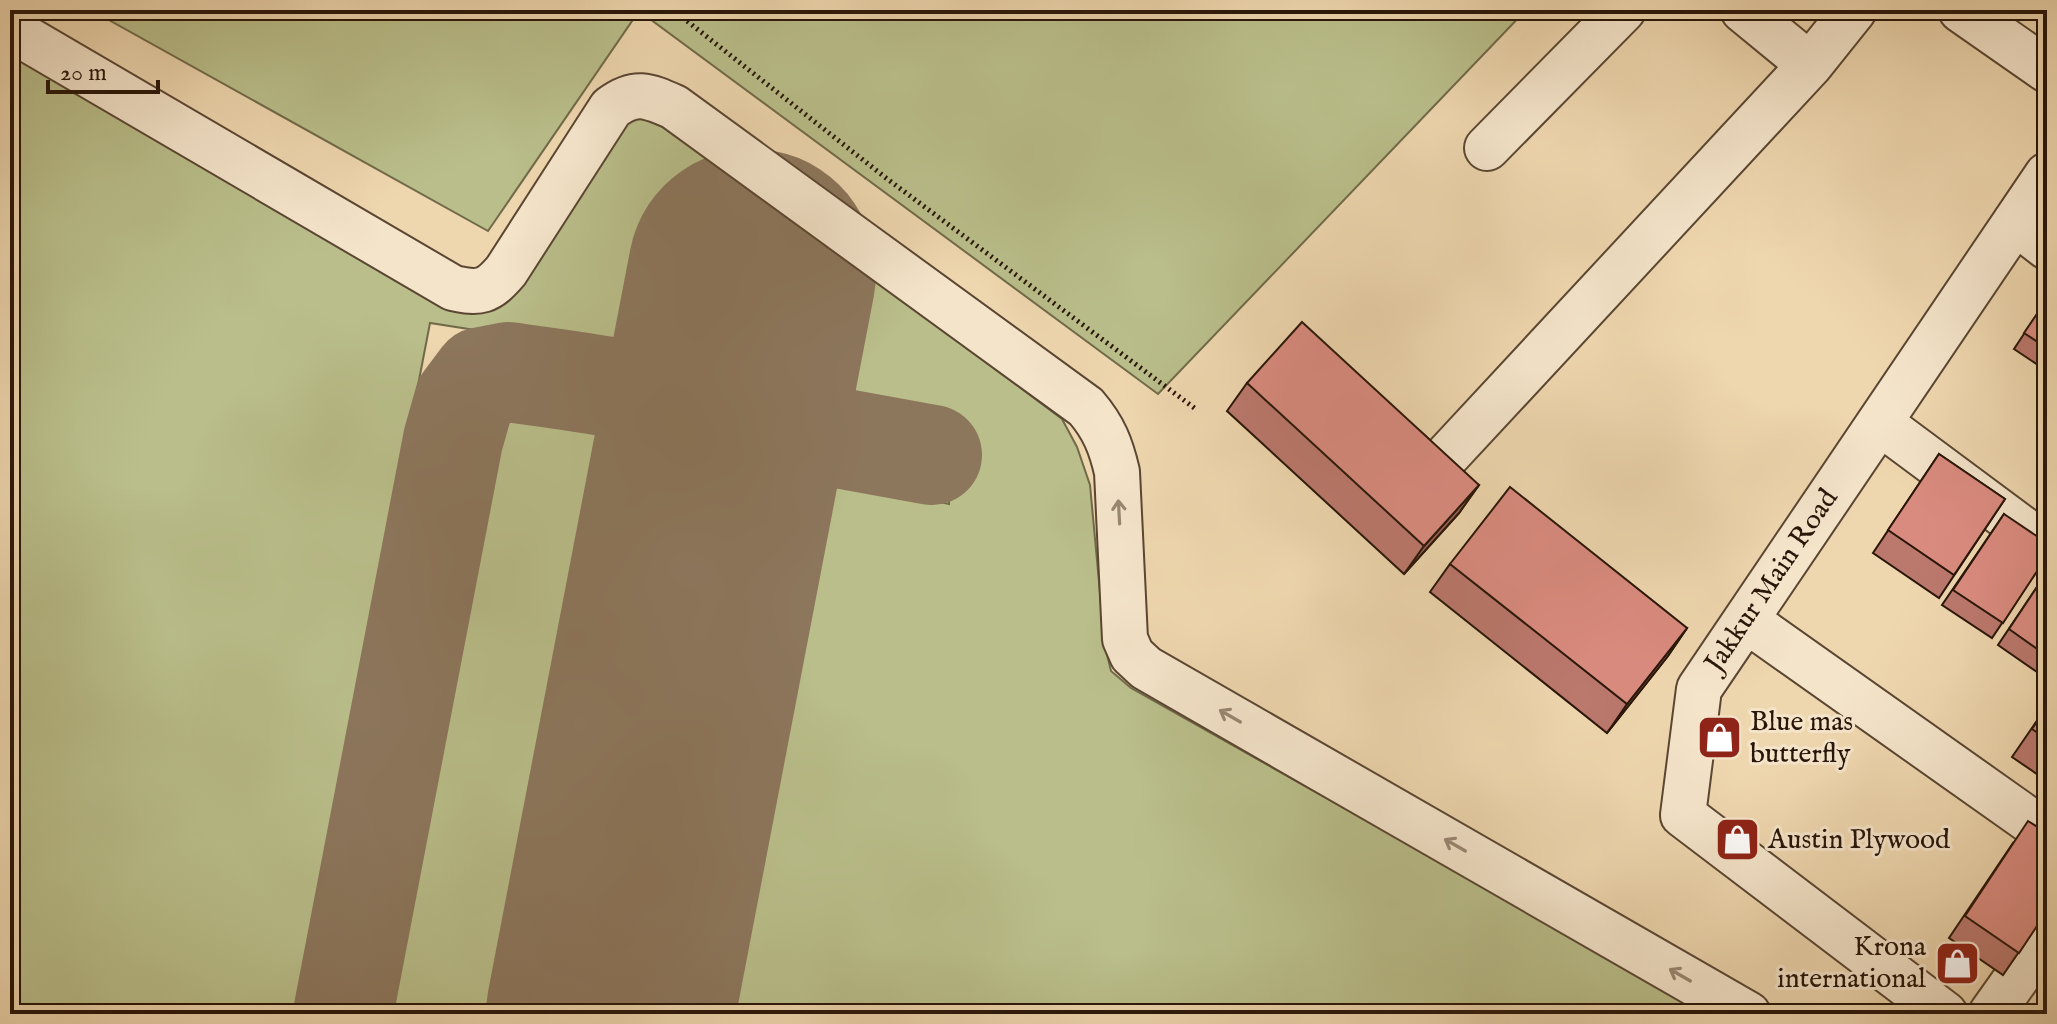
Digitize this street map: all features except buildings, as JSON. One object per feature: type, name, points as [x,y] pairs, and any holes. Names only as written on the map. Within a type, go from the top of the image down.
[{"type":"street","points":[[1487,148],[1623,10]]},
{"type":"street","points":[[1743,10],[1810,65]]},
{"type":"street","points":[[1373,418],[1431,473],[1810,65],[1854,10]]},
{"type":"street","points":[[1961,10],[2047,70]]},
{"type":"street","points":[[10,29],[453,288],[471,292],[493,287],[506,271],[611,108],[625,97],[647,96],[674,107],[1086,407],[1102,425],[1117,472],[1125,639],[1132,655],[1146,668],[1748,1014]]},
{"type":"street","name":"Jakkur Main Road","points":[[1945,1014],[1683,815],[1699,689],[1880,423],[2031,234],[2047,175]]},
{"type":"street","points":[[1880,423],[2047,547]]},
{"type":"street","points":[[1746,620],[2047,833]]},
{"type":"street","points":[[1991,1014],[2047,935]]},
{"type":"path","points":[[673,10],[886,178],[1197,410]]},
{"type":"green space","points":[[91,10],[1526,10],[1158,394],[639,11],[488,231]]},
{"type":"green space","points":[[10,42],[460,304],[614,121],[654,114],[955,325],[955,339],[1062,419],[1077,447],[1090,485],[1105,646],[1111,671],[1131,688],[1710,1014],[665,1014],[768,479],[780,470],[789,469],[949,504],[951,418],[791,388],[786,371],[803,273],[691,250],[684,300],[674,318],[647,340],[617,352],[430,323],[297,1014],[10,1014]]},
{"type":"green space","points":[[517,415],[631,441],[646,450],[652,465],[547,1014],[380,1014],[487,448],[496,426]]},
{"type":"taxiway","points":[[343,1014],[453,440],[464,401],[482,377],[508,372],[666,399],[700,413],[709,429],[717,458]]},
{"type":"taxiway","points":[[717,458],[730,435],[741,428],[756,425],[932,455]]},
{"type":"runway","points":[[610,1014],[752,273]]},
{"type":"place","name":"Blue mas butterfly","points":[[1719,738]]},
{"type":"place","name":"Austin Plywood","points":[[1737,840]]},
{"type":"place","name":"Krona international","points":[[1957,963]]}]
